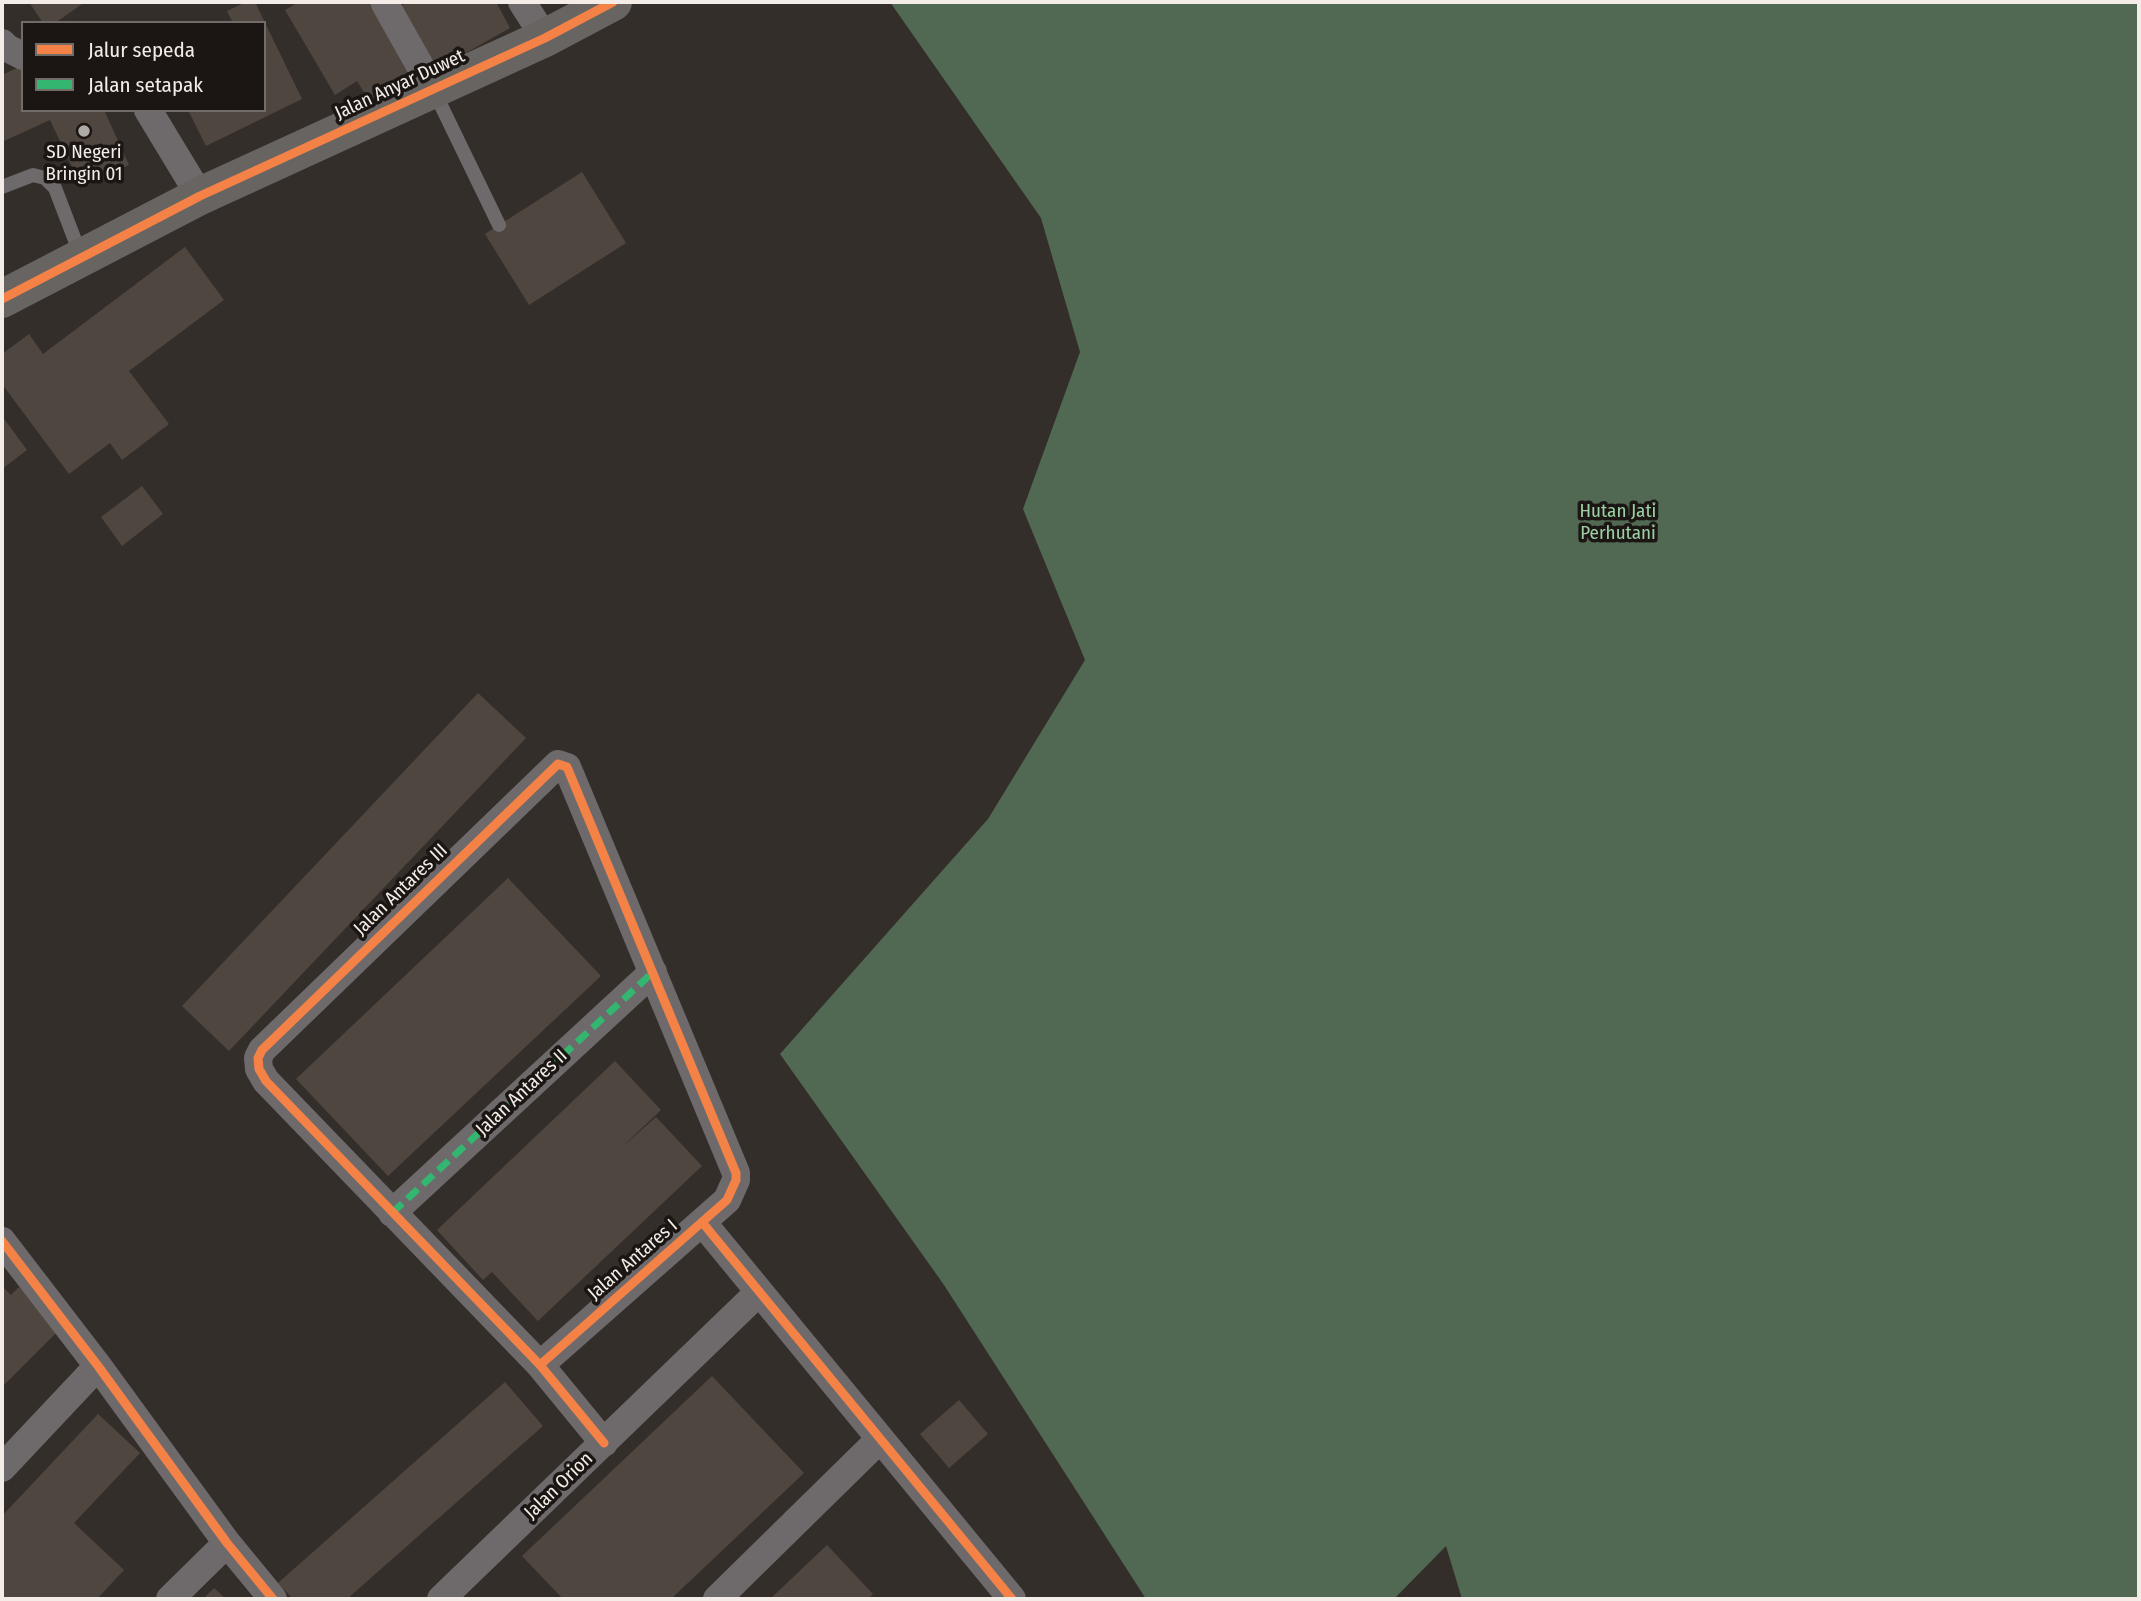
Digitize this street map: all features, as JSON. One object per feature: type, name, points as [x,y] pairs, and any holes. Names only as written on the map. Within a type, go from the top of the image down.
[{"type":"street","points":[[384,2],[433,89]]},
{"type":"street","points":[[522,2],[545,38]]},
{"type":"street","name":"Jalan Anyar Duwet","points":[[2,299],[200,196],[545,38],[613,2]]},
{"type":"street","points":[[2,43],[21,55]]},
{"type":"street","points":[[149,112],[200,196]]},
{"type":"street","name":"Jalan Antares III","points":[[262,1049],[558,764],[567,767],[653,972]]},
{"type":"street","name":"Jalan Antares I","points":[[540,1365],[727,1200],[736,1180],[737,1173],[653,972]]},
{"type":"street","name":"Jalan Antares II","points":[[392,1213],[653,972]]},
{"type":"street","name":"Jalan Orion","points":[[262,1049],[258,1058],[259,1069],[266,1081],[540,1365],[604,1443],[441,1599]]},
{"type":"street","points":[[702,1222],[1012,1599]]},
{"type":"street","points":[[2,1241],[98,1366],[227,1543],[273,1599]]},
{"type":"street","points":[[604,1443],[759,1292]]},
{"type":"street","points":[[2,1468],[98,1366]]},
{"type":"street","points":[[718,1599],[880,1438]]},
{"type":"street","points":[[170,1599],[227,1543]]},
{"type":"lane","points":[[433,89],[499,225]]},
{"type":"lane","points":[[2,187],[33,175],[44,178],[55,188],[82,258]]},
{"type":"green space","name":"Hutan Jati Perhutani","points":[[890,2],[2139,2],[2139,1599],[1462,1599],[1446,1546],[1394,1599],[1146,1599],[944,1285],[780,1054],[988,819],[1085,660],[1023,509],[1080,352],[1041,218]]},
{"type":"building","points":[[29,2],[85,2],[58,21],[42,21]]},
{"type":"building","points":[[246,2],[255,2],[264,21],[232,21],[227,11]]},
{"type":"building","points":[[299,2],[368,2],[414,80],[372,105],[357,81],[335,95],[285,10]]},
{"type":"building","points":[[408,2],[496,2],[510,28],[432,72],[397,8]]},
{"type":"building","points":[[266,25],[302,99],[206,146],[189,112],[266,112]]},
{"type":"building","name":"SD Negeri Bringin 01","points":[[21,66],[21,112],[105,112],[129,165],[82,188],[50,120],[2,142],[2,75]]},
{"type":"building","points":[[582,172],[626,243],[529,305],[485,234]]},
{"type":"building","points":[[185,247],[224,300],[129,371],[169,424],[122,460],[110,443],[69,474],[2,384],[2,354],[29,334],[43,354]]},
{"type":"building","points":[[2,416],[27,450],[2,469]]},
{"type":"building","points":[[142,486],[163,514],[122,546],[101,517]]},
{"type":"building","points":[[478,693],[526,738],[229,1051],[182,1006]]},
{"type":"building","points":[[508,878],[601,976],[388,1176],[296,1079]]},
{"type":"building","points":[[615,1061],[661,1110],[620,1149],[656,1117],[702,1166],[538,1321],[492,1272],[483,1280],[437,1230]]},
{"type":"building","points":[[2,1286],[11,1295],[19,1287],[61,1328],[2,1387]]},
{"type":"building","points":[[712,1376],[804,1473],[671,1599],[563,1599],[522,1556]]},
{"type":"building","points":[[505,1382],[543,1426],[347,1599],[293,1599],[278,1583]]},
{"type":"building","points":[[959,1400],[988,1434],[949,1468],[920,1434]]},
{"type":"building","points":[[98,1414],[140,1453],[74,1523],[124,1570],[97,1599],[2,1599],[2,1516]]},
{"type":"building","points":[[827,1545],[873,1594],[868,1599],[770,1599]]},
{"type":"building","points":[[214,1588],[226,1599],[203,1599]]},
{"type":"marked path","points":[[392,1213],[653,972]]},
{"type":"cycle path","points":[[2,299],[200,196],[545,38],[613,2]]},
{"type":"cycle path","points":[[540,1365],[727,1200],[736,1180],[736,1173],[567,767],[558,764],[262,1050],[258,1058],[259,1069],[266,1081],[540,1365],[604,1443]]},
{"type":"cycle path","points":[[702,1222],[1012,1599]]},
{"type":"cycle path","points":[[2,1241],[98,1366],[227,1543],[273,1599]]},
{"type":"place","name":"SD Negeri Bringin 01","points":[[84,131]]}]
